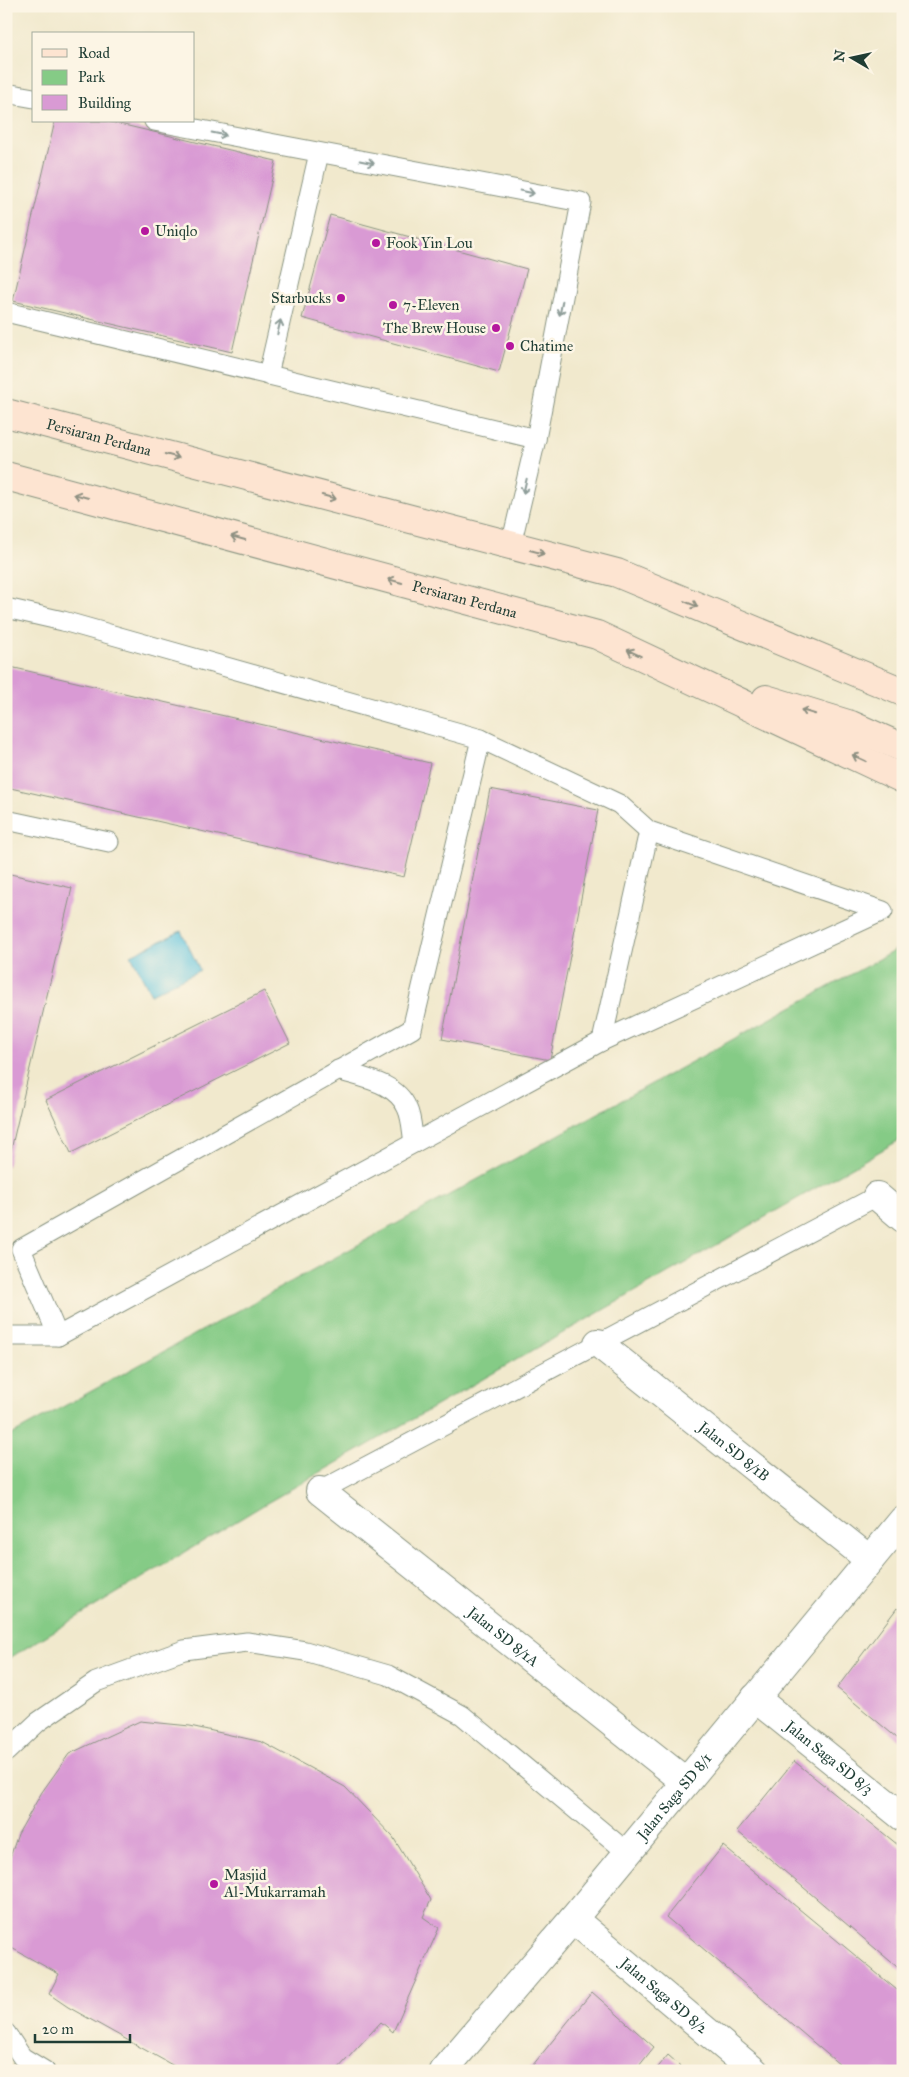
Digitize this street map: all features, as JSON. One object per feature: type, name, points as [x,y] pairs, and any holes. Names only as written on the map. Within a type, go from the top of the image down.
[{"type":"main road","name":"Persiaran Perdana","points":[[6,412],[617,573],[895,682]]},
{"type":"main road","name":"Persiaran Perdana","points":[[12,480],[597,635],[903,779]]},
{"type":"main road","points":[[678,673],[851,725],[903,748]]},
{"type":"street","points":[[877,1196],[903,1218]]},
{"type":"street","name":"Jalan SD 8/1B","points":[[598,1343],[870,1560]]},
{"type":"street","name":"Jalan SD 8/1A","points":[[320,1491],[686,1782]]},
{"type":"street","name":"Jalan Saga SD 8/1","points":[[443,2071],[573,1919],[903,1520]]},
{"type":"street","name":"Jalan Saga SD 8/3","points":[[755,1698],[903,1818]]},
{"type":"street","name":"Jalan Saga SD 8/2","points":[[573,1919],[754,2071]]},
{"type":"lane","points":[[6,93],[32,98]]},
{"type":"lane","points":[[159,122],[581,202],[536,439],[511,545]]},
{"type":"lane","points":[[268,375],[319,153]]},
{"type":"lane","points":[[6,312],[536,439]]},
{"type":"lane","points":[[6,608],[63,621],[481,739],[619,804],[649,831],[883,911],[602,1041],[58,1336],[6,1336]]},
{"type":"lane","points":[[58,1336],[21,1249],[412,1029],[481,739]]},
{"type":"lane","points":[[6,820],[110,842]]},
{"type":"lane","points":[[602,1041],[649,831]]},
{"type":"lane","points":[[338,1070],[382,1084],[398,1093],[408,1109],[414,1143]]},
{"type":"lane","points":[[320,1491],[877,1196]]},
{"type":"lane","points":[[6,1752],[38,1722],[96,1682],[184,1650],[247,1642],[305,1651],[388,1675],[462,1716],[628,1853]]},
{"type":"lane","points":[[6,2033],[22,2057],[45,2071]]},
{"type":"green space","points":[[903,946],[903,1138],[265,1504],[6,1660],[6,1438]]},
{"type":"water","points":[[181,931],[200,970],[151,994],[131,955]]},
{"type":"building","name":"Uniqlo","points":[[55,122],[111,122],[276,161],[232,352],[13,301]]},
{"type":"building","points":[[330,215],[527,269],[499,372],[302,318]]},
{"type":"building","points":[[6,666],[430,763],[404,877],[6,787]]},
{"type":"building","points":[[490,789],[598,810],[550,1060],[442,1039]]},
{"type":"building","points":[[6,873],[72,888],[7,1167],[6,1166]]},
{"type":"building","points":[[264,991],[290,1043],[71,1153],[46,1100]]},
{"type":"building","points":[[897,1608],[903,1613],[903,1743],[837,1688]]},
{"type":"building","name":"Masjid Al-Mukarramah","points":[[140,1721],[190,1726],[262,1742],[345,1787],[393,1837],[431,1900],[423,1917],[439,1928],[393,2032],[381,2022],[336,2071],[183,2071],[68,2007],[49,1994],[59,1974],[6,1945],[6,1869],[18,1834],[42,1792],[69,1754]]},
{"type":"building","points":[[794,1761],[903,1849],[903,1972],[737,1831]]},
{"type":"building","points":[[723,1846],[903,1995],[903,2071],[847,2071],[666,1917]]},
{"type":"building","points":[[592,1992],[654,2047],[635,2071],[528,2071]]},
{"type":"building","points":[[668,2055],[686,2071],[655,2071]]},
{"type":"place","name":"Uniqlo","points":[[145,231]]},
{"type":"place","name":"Fook Yin Lou","points":[[376,243]]},
{"type":"place","name":"Starbucks","points":[[341,298]]},
{"type":"place","name":"7-Eleven","points":[[393,305]]},
{"type":"place","name":"The Brew House","points":[[496,328]]},
{"type":"place","name":"Chatime","points":[[510,346]]},
{"type":"place","name":"Masjid Al-Mukarramah","points":[[214,1884]]}]
